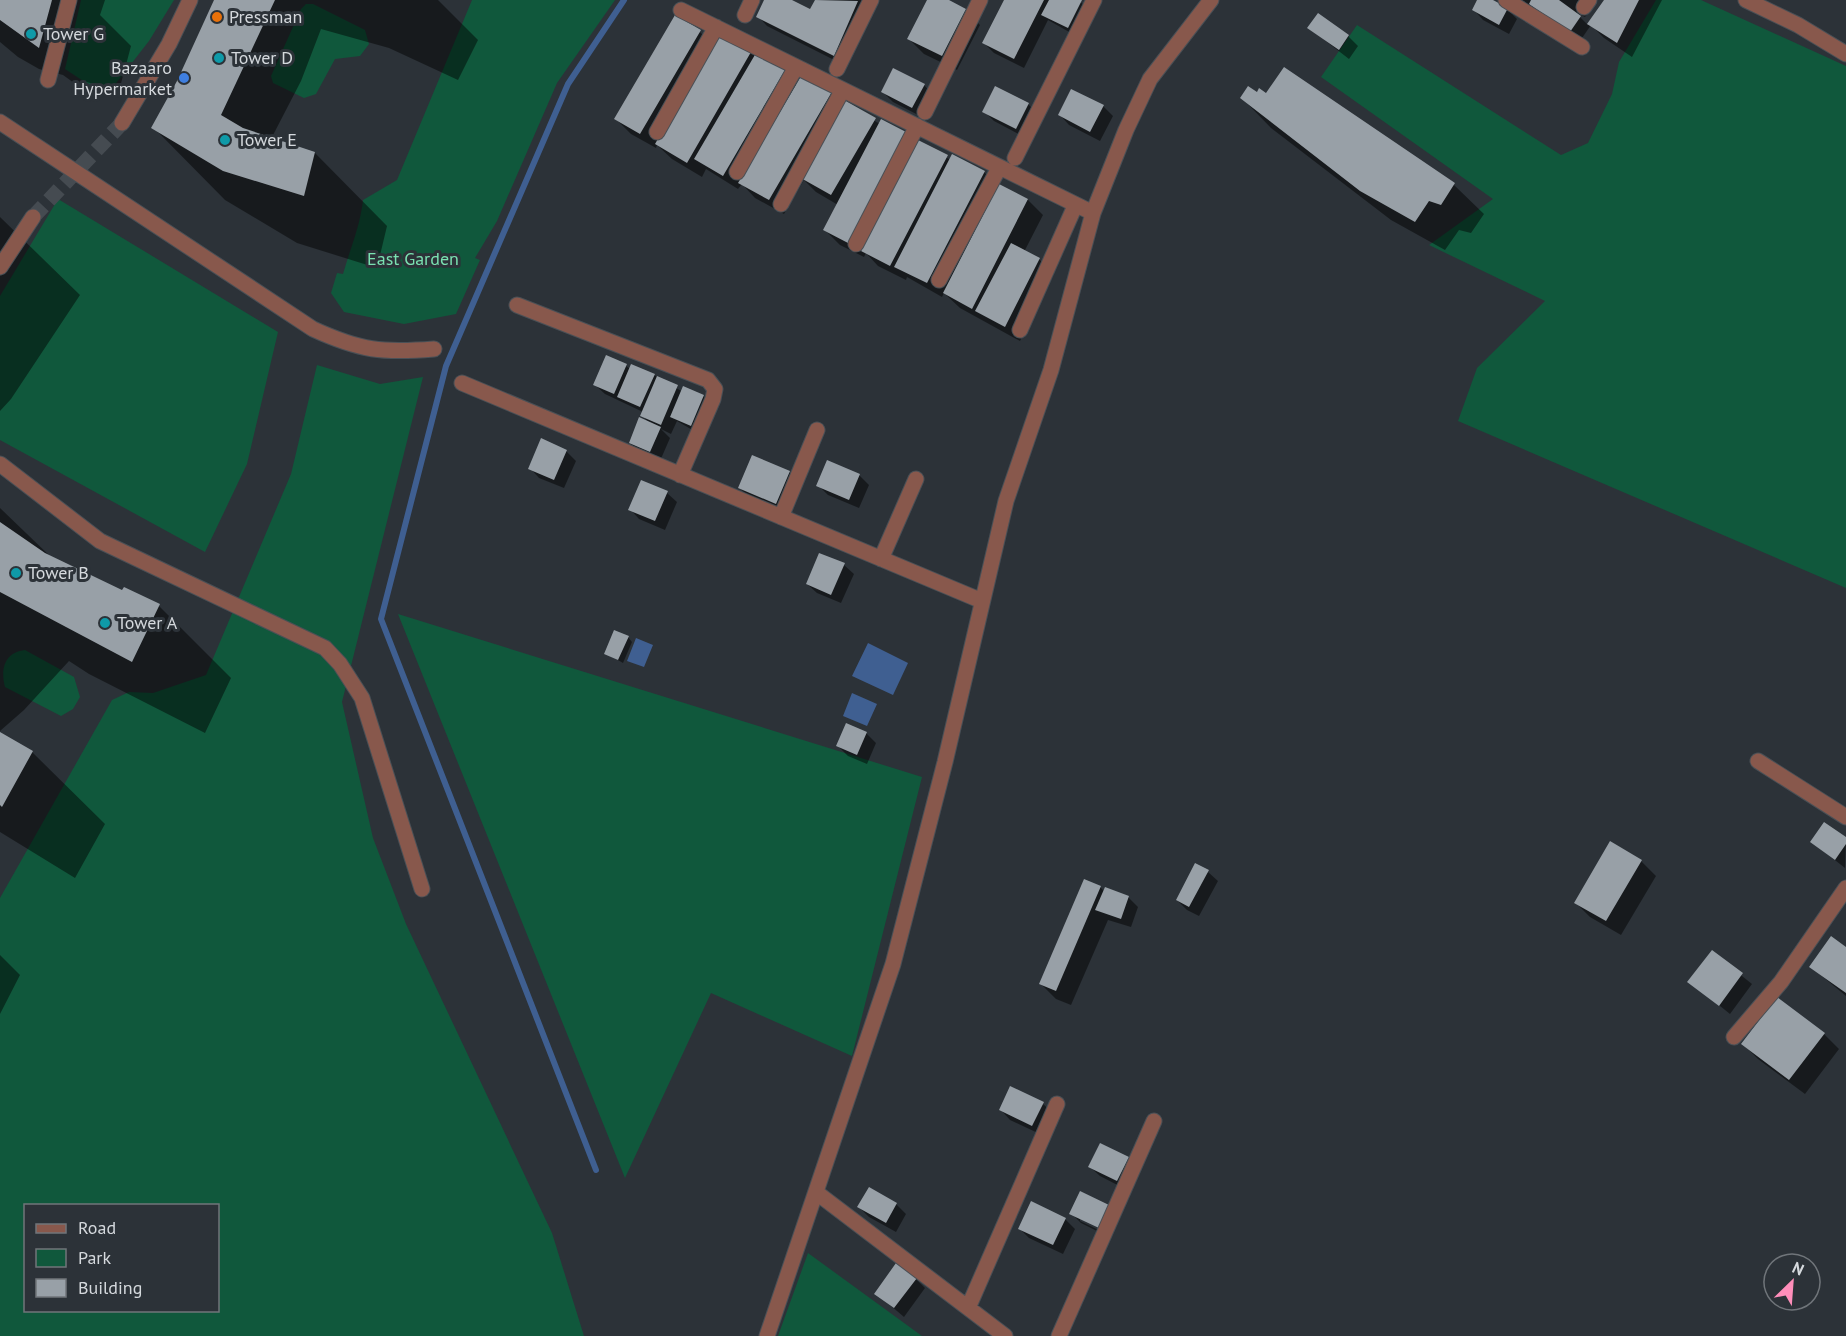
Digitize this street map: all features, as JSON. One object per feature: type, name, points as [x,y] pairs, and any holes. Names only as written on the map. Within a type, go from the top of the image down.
[{"type":"street","points":[[48,80],[69,0]]},
{"type":"street","points":[[122,123],[164,53],[190,0]]},
{"type":"street","points":[[745,15],[752,0]]},
{"type":"street","points":[[837,69],[871,0]]},
{"type":"street","points":[[925,112],[980,0]]},
{"type":"street","points":[[1015,158],[1094,0]]},
{"type":"street","points":[[767,1336],[817,1193],[892,964],[1006,501],[1051,370],[1093,213],[1126,130],[1150,79],[1211,0]]},
{"type":"street","points":[[1506,0],[1582,47]]},
{"type":"street","points":[[1746,0],[1798,25],[1846,54]]},
{"type":"street","points":[[681,10],[1093,213]]},
{"type":"street","points":[[657,132],[716,27]]},
{"type":"street","points":[[737,171],[796,67]]},
{"type":"street","points":[[781,204],[842,91]]},
{"type":"street","points":[[0,122],[313,328],[350,344],[388,353],[434,349]]},
{"type":"street","points":[[856,244],[917,126]]},
{"type":"street","points":[[939,280],[999,168]]},
{"type":"street","points":[[1020,330],[1075,206]]},
{"type":"street","points":[[0,267],[33,217]]},
{"type":"street","points":[[517,305],[708,380],[715,389],[713,399],[680,475]]},
{"type":"street","points":[[462,383],[982,601]]},
{"type":"street","points":[[781,517],[817,430]]},
{"type":"street","points":[[0,464],[100,541],[325,648],[340,664],[362,698],[422,889]]},
{"type":"street","points":[[881,559],[916,479]]},
{"type":"street","points":[[1758,761],[1846,817]]},
{"type":"street","points":[[1734,1037],[1781,982],[1846,888]]},
{"type":"street","points":[[968,1308],[1057,1104]]},
{"type":"street","points":[[1059,1336],[1154,1121]]},
{"type":"street","points":[[817,1193],[1005,1336]]},
{"type":"green space","points":[[81,0],[174,0],[149,41],[106,96],[65,69]]},
{"type":"green space","name":"East Garden","points":[[472,0],[615,0],[557,83],[497,221],[475,258],[480,260],[456,314],[404,324],[344,312],[331,293],[337,273],[343,274],[363,200],[397,180]]},
{"type":"green space","points":[[1656,0],[1701,0],[1846,66],[1846,588],[1458,421],[1477,368],[1545,301],[1429,245],[1493,199],[1321,77],[1357,25],[1561,155],[1588,143],[1612,94],[1619,62]]},
{"type":"green space","points":[[306,4],[313,4],[365,30],[369,44],[360,56],[335,59],[316,94],[304,98],[273,83],[271,76],[301,9]]},
{"type":"green space","points":[[58,199],[278,332],[247,464],[205,552],[0,440],[0,296]]},
{"type":"green space","points":[[317,365],[380,384],[423,377],[342,702],[373,838],[406,924],[552,1233],[584,1336],[0,1336],[0,898],[112,700],[129,692],[153,693],[206,675],[291,474]]},
{"type":"green space","points":[[398,614],[922,777],[852,1056],[711,993],[625,1178]]},
{"type":"green space","points":[[25,650],[74,677],[80,697],[73,709],[61,716],[5,687],[3,674],[6,662],[13,654]]},
{"type":"green space","points":[[808,1253],[922,1336],[778,1336]]},
{"type":"water","points":[[636,638],[653,645],[644,667],[627,661]]},
{"type":"water","points":[[868,643],[908,663],[893,695],[852,676]]},
{"type":"water","points":[[852,693],[877,704],[867,726],[843,716]]},
{"type":"building","points":[[0,0],[52,0],[39,48],[0,20]]},
{"type":"building","points":[[214,0],[275,0],[221,115],[243,128],[315,152],[304,196],[223,171],[151,128],[177,81]]},
{"type":"building","points":[[764,0],[792,0],[810,9],[815,0],[858,1],[834,56],[756,17]]},
{"type":"building","points":[[927,0],[949,0],[966,9],[942,56],[907,39]]},
{"type":"building","points":[[1004,0],[1044,0],[1014,59],[982,43]]},
{"type":"building","points":[[1049,0],[1082,0],[1068,28],[1041,15]]},
{"type":"building","points":[[1477,0],[1493,0],[1508,8],[1499,25],[1472,10]]},
{"type":"building","points":[[1531,0],[1559,0],[1581,16],[1570,32],[1529,4]]},
{"type":"building","points":[[1604,0],[1639,0],[1617,43],[1587,24]]},
{"type":"building","points":[[1318,13],[1349,35],[1339,50],[1307,28]]},
{"type":"building","points":[[675,15],[701,30],[640,134],[614,119]]},
{"type":"building","points":[[719,33],[751,52],[687,163],[655,144]]},
{"type":"building","points":[[756,53],[785,70],[723,176],[694,159]]},
{"type":"building","points":[[1284,67],[1455,183],[1441,205],[1429,201],[1415,222],[1360,191],[1240,98],[1248,86],[1257,92],[1259,88],[1266,93]]},
{"type":"building","points":[[893,68],[925,84],[912,108],[881,92]]},
{"type":"building","points":[[803,73],[833,90],[769,200],[738,183]]},
{"type":"building","points":[[995,86],[1029,103],[1016,129],[982,112]]},
{"type":"building","points":[[1071,89],[1104,105],[1090,132],[1058,115]]},
{"type":"building","points":[[844,100],[876,118],[831,195],[799,177]]},
{"type":"building","points":[[881,119],[906,132],[848,243],[823,230]]},
{"type":"building","points":[[918,140],[948,155],[890,266],[861,251]]},
{"type":"building","points":[[952,154],[985,171],[927,283],[894,267]]},
{"type":"building","points":[[999,184],[1028,199],[972,309],[943,293]]},
{"type":"building","points":[[1011,243],[1040,258],[1005,327],[975,311]]},
{"type":"building","points":[[606,355],[627,364],[614,394],[593,385]]},
{"type":"building","points":[[631,364],[655,374],[640,407],[617,397]]},
{"type":"building","points":[[657,376],[678,385],[661,425],[640,416]]},
{"type":"building","points":[[683,386],[704,395],[691,426],[670,417]]},
{"type":"building","points":[[639,417],[661,427],[650,452],[629,443]]},
{"type":"building","points":[[541,438],[567,450],[554,480],[528,469]]},
{"type":"building","points":[[752,455],[790,471],[776,504],[738,488]]},
{"type":"building","points":[[827,460],[860,474],[849,500],[816,486]]},
{"type":"building","points":[[641,480],[668,491],[655,521],[628,510]]},
{"type":"building","name":"Tower A","points":[[0,522],[45,553],[122,590],[124,587],[160,604],[132,662],[0,592]]},
{"type":"building","points":[[819,553],[845,563],[831,595],[806,584]]},
{"type":"building","points":[[614,630],[629,636],[618,660],[604,654]]},
{"type":"building","points":[[846,723],[867,732],[857,755],[836,746]]},
{"type":"building","points":[[0,732],[33,751],[2,807],[0,805]]},
{"type":"building","points":[[1824,822],[1846,837],[1846,844],[1835,860],[1810,842]]},
{"type":"building","points":[[1610,841],[1642,860],[1606,921],[1574,903]]},
{"type":"building","points":[[1195,863],[1209,870],[1189,907],[1176,900]]},
{"type":"building","points":[[1084,879],[1101,886],[1056,991],[1039,984]]},
{"type":"building","points":[[1105,887],[1129,896],[1121,919],[1095,910]]},
{"type":"building","points":[[1831,936],[1846,947],[1846,993],[1809,967]]},
{"type":"building","points":[[1712,950],[1743,973],[1719,1006],[1687,982]]},
{"type":"building","points":[[1777,997],[1825,1033],[1789,1080],[1741,1044]]},
{"type":"building","points":[[1010,1086],[1044,1102],[1032,1126],[999,1110]]},
{"type":"building","points":[[1100,1143],[1129,1157],[1117,1181],[1088,1167]]},
{"type":"building","points":[[869,1187],[897,1203],[886,1223],[857,1207]]},
{"type":"building","points":[[1080,1191],[1109,1205],[1099,1228],[1069,1214]]},
{"type":"building","points":[[1031,1201],[1066,1218],[1053,1245],[1018,1229]]},
{"type":"building","points":[[896,1263],[917,1278],[894,1308],[874,1294]]},
{"type":"waterway","points":[[596,1170],[381,619],[446,366],[568,84],[624,0]]},
{"type":"tunnel","points":[[33,217],[122,123]]},
{"type":"place","name":"Pressman","points":[[217,17]]},
{"type":"place","name":"Tower G","points":[[31,34]]},
{"type":"place","name":"Tower D","points":[[219,58]]},
{"type":"place","name":"Bazaaro Hypermarket","points":[[184,78]]},
{"type":"place","name":"Tower E","points":[[225,140]]},
{"type":"place","name":"Tower B","points":[[16,573]]},
{"type":"place","name":"Tower A","points":[[105,623]]}]
